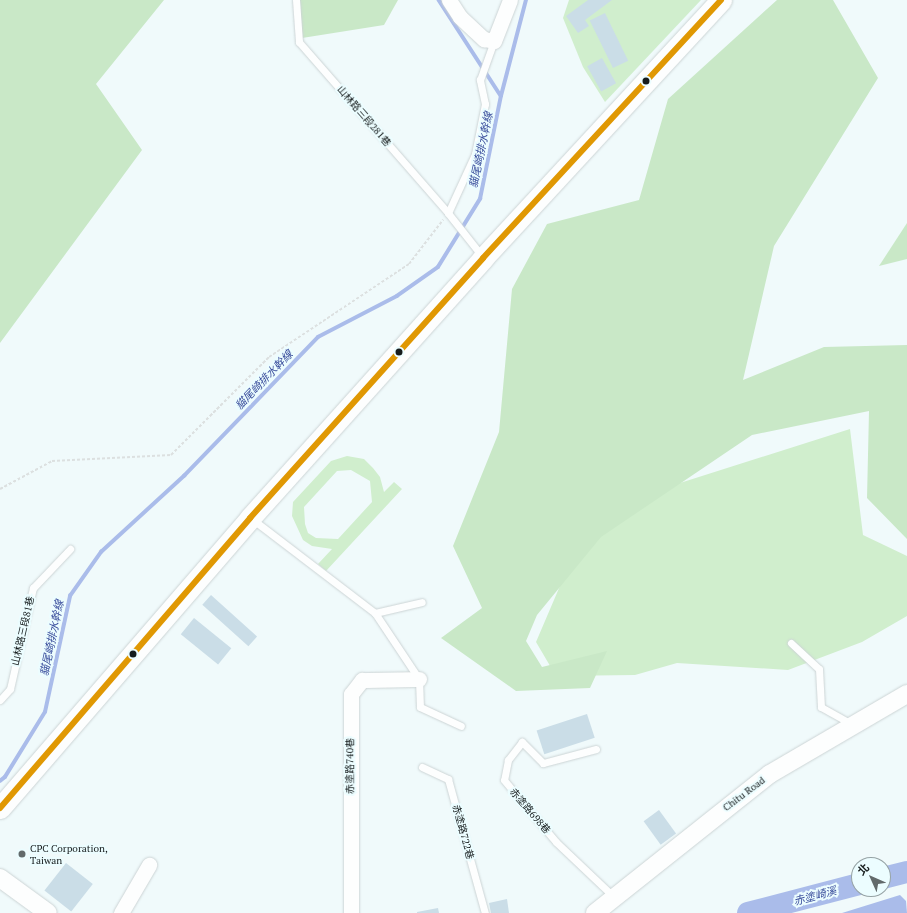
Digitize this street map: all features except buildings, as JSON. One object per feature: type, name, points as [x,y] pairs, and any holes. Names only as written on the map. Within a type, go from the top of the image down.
[{"type":"main road","points":[[0,808],[250,518],[477,250],[721,0]]},
{"type":"street","points":[[449,0],[460,17],[484,39],[494,41],[510,0]]},
{"type":"street","name":"赤塗路740巷","points":[[351,913],[351,694],[362,680],[420,679]]},
{"type":"street","name":"Chitu Road","points":[[595,913],[770,774],[907,694]]},
{"type":"street","points":[[121,913],[149,865]]},
{"type":"street","points":[[0,878],[48,913]]},
{"type":"lane","name":"山林路三段281巷","points":[[296,0],[298,42],[448,213],[477,250]]},
{"type":"lane","points":[[448,213],[475,154],[485,104],[480,80],[494,41]]},
{"type":"lane","points":[[250,518],[374,613],[420,679],[420,707],[461,726]]},
{"type":"lane","name":"山林路三段81巷","points":[[0,700],[10,689],[34,588],[70,548]]},
{"type":"lane","points":[[374,613],[422,602]]},
{"type":"lane","points":[[791,643],[819,669],[821,707],[854,725]]},
{"type":"lane","name":"赤塗路698巷","points":[[596,749],[542,764],[522,742],[508,760],[504,780],[556,842],[615,898]]},
{"type":"lane","name":"赤塗路722巷","points":[[422,767],[448,779],[485,913]]},
{"type":"path","points":[[0,488],[52,461],[170,455],[269,357],[409,264],[448,213]]},
{"type":"green space","points":[[0,0],[164,0],[96,84],[142,150],[0,343]]},
{"type":"green space","points":[[300,0],[398,0],[384,25],[302,38]]},
{"type":"green space","points":[[569,0],[701,0],[605,102],[583,67],[563,18]]},
{"type":"green space","points":[[777,0],[833,0],[878,78],[774,246],[743,380],[824,347],[907,345],[907,539],[867,498],[869,411],[752,435],[601,537],[537,615],[526,641],[542,667],[607,651],[590,688],[516,691],[441,638],[482,608],[453,546],[499,432],[512,289],[547,224],[639,200],[668,99]]},
{"type":"green space","points":[[907,223],[907,259],[879,266]]},
{"type":"green space","points":[[850,429],[863,535],[907,556],[907,616],[862,642],[788,670],[677,663],[635,675],[556,676],[536,642],[592,511]]},
{"type":"green space","points":[[347,456],[364,459],[380,477],[384,492],[394,482],[402,489],[326,571],[318,564],[332,549],[312,546],[303,540],[292,516],[293,502],[331,461]],"holes":[[[351,470],[370,481],[372,502],[338,539],[316,538],[308,533],[305,524],[304,507],[337,471]]]},
{"type":"water","points":[[900,895],[906,901],[907,913],[842,913]]},
{"type":"waterway","points":[[439,0],[501,96]]},
{"type":"waterway","name":"貓尾崎排水幹線","points":[[0,781],[5,777],[45,712],[70,596],[101,552],[184,476],[318,337],[397,296],[438,267],[480,199],[501,96],[526,0]]},
{"type":"waterway","name":"赤塗崎溪","points":[[891,876],[907,872]]},
{"type":"waterway","name":"赤塗崎溪","points":[[748,913],[851,886]]},
{"type":"transit line","points":[[0,808],[250,518],[483,258],[721,0]]},
{"type":"place","name":"CPC Corporation, Taiwan","points":[[22,854]]}]
